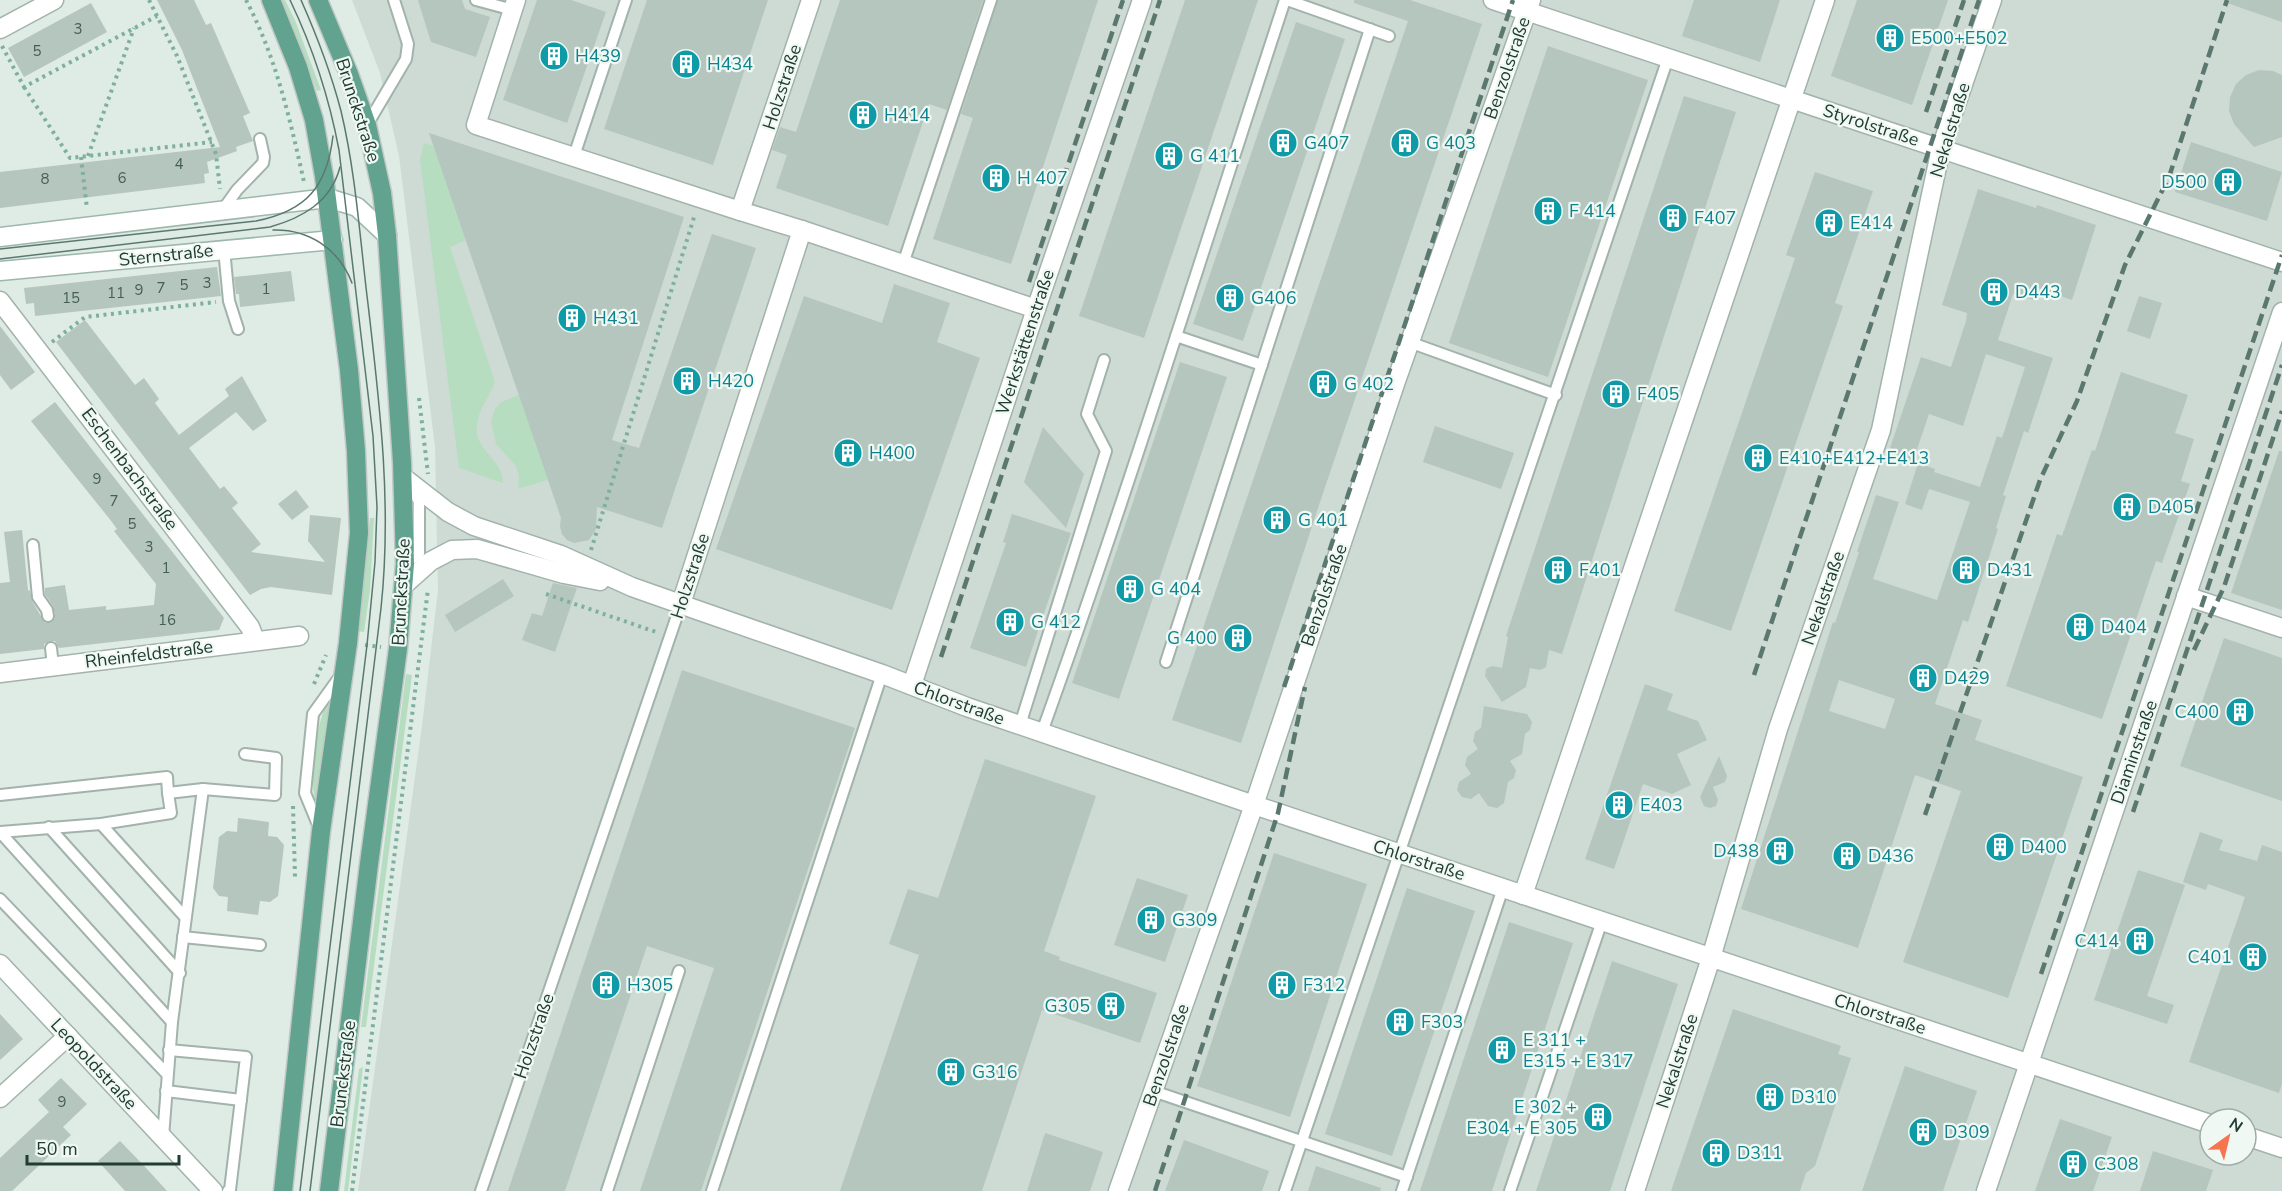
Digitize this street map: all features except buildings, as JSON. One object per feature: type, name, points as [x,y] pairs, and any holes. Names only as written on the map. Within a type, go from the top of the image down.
[{"type":"main road","points":[[271,0],[298,67],[311,110],[326,190],[349,370],[356,451],[359,532],[340,641],[343,672],[321,831],[283,1191]]},
{"type":"main road","name":"Brunckstraße","points":[[318,0],[349,74],[367,125],[382,193],[387,235],[403,477],[405,564],[398,649],[367,875],[329,1191]]},
{"type":"street","points":[[0,29],[54,0]]},
{"type":"street","name":"Holzstraße","points":[[741,211],[811,0]]},
{"type":"street","name":"Werkstättenstraße","points":[[912,686],[1036,309],[1142,0]]},
{"type":"street","name":"Styrolstraße","points":[[1493,0],[1529,6],[1668,58],[2282,262]]},
{"type":"street","points":[[1523,895],[1825,0]]},
{"type":"street","name":"Nekalstraße","points":[[1635,1191],[1711,958],[1778,729],[1881,430],[1941,148],[1992,0]]},
{"type":"street","points":[[515,5],[476,125],[802,230],[1036,309]]},
{"type":"street","name":"Benzolstraße","points":[[1118,1191],[1254,804],[1409,342],[1529,6]]},
{"type":"street","points":[[326,190],[357,207],[387,235]]},
{"type":"street","name":"Sternstraße","points":[[0,237],[308,201],[326,190]]},
{"type":"street","name":"Holzstraße","points":[[681,604],[802,230]]},
{"type":"street","name":"Sternstraße","points":[[0,271],[333,240]]},
{"type":"street","name":"Eschenbachstraße","points":[[0,301],[250,627],[255,640]]},
{"type":"street","name":"Diaminstraße","points":[[1986,1191],[2282,312]]},
{"type":"street","points":[[403,477],[448,512],[474,526],[566,566]]},
{"type":"street","points":[[404,585],[431,561],[452,550],[477,549],[566,566]]},
{"type":"street","name":"Chlorstraße","points":[[566,566],[882,674],[1020,725],[1400,854],[2198,1120]]},
{"type":"street","points":[[2186,596],[2282,628]]},
{"type":"street","name":"Rheinfeldstraße","points":[[0,673],[52,657],[299,636]]},
{"type":"street","name":"Leopoldstraße","points":[[0,964],[213,1191]]},
{"type":"street","points":[[0,1098],[68,1036]]},
{"type":"street","points":[[2258,1140],[2282,1148]]},
{"type":"lane","points":[[367,125],[406,59],[408,44],[394,0]]},
{"type":"lane","points":[[476,0],[515,5]]},
{"type":"lane","points":[[574,156],[626,0]]},
{"type":"lane","points":[[903,264],[991,0]]},
{"type":"lane","points":[[1042,732],[1176,336],[1286,0],[1389,36]]},
{"type":"lane","points":[[1166,662],[1370,30]]},
{"type":"lane","points":[[1285,1191],[1556,395],[1668,58]]},
{"type":"lane","points":[[222,211],[237,190],[263,163],[260,139]]},
{"type":"lane","points":[[224,249],[229,301],[238,328]]},
{"type":"lane","points":[[1176,336],[1262,365]]},
{"type":"lane","points":[[1409,342],[1556,395]]},
{"type":"lane","points":[[1020,725],[1106,451],[1087,414],[1104,360]]},
{"type":"lane","points":[[33,545],[38,597],[47,610],[48,616]]},
{"type":"lane","name":"Holzstraße","points":[[481,1191],[681,604]]},
{"type":"lane","points":[[321,831],[305,793],[313,714],[343,672]]},
{"type":"lane","points":[[712,1191],[882,674]]},
{"type":"lane","points":[[168,793],[203,789],[276,795],[276,758],[245,754]]},
{"type":"lane","points":[[0,795],[167,777],[171,813],[101,824],[0,832]]},
{"type":"lane","points":[[163,1137],[172,1022],[203,789]]},
{"type":"lane","points":[[101,824],[185,917]]},
{"type":"lane","points":[[49,827],[180,973]]},
{"type":"lane","points":[[0,832],[172,1022]]},
{"type":"lane","points":[[1402,1191],[1503,888]]},
{"type":"lane","points":[[0,898],[167,1074]]},
{"type":"lane","points":[[1510,1191],[1602,921]]},
{"type":"lane","points":[[183,937],[260,945]]},
{"type":"lane","points":[[607,1191],[679,970]]},
{"type":"lane","points":[[169,1050],[246,1057],[234,1171],[228,1191]]},
{"type":"lane","points":[[166,1091],[241,1100]]},
{"type":"lane","points":[[1153,1091],[1407,1177]]},
{"type":"path","points":[[149,0],[177,56],[212,142],[216,154],[222,211]]},
{"type":"path","points":[[246,0],[289,112],[308,201]]},
{"type":"path","points":[[24,87],[157,16]]},
{"type":"path","points":[[88,156],[134,28]]},
{"type":"path","points":[[0,42],[24,87],[70,158],[212,142]]},
{"type":"path","points":[[81,157],[85,185]]},
{"type":"path","points":[[302,173],[326,190]]},
{"type":"path","points":[[591,551],[700,197]]},
{"type":"path","points":[[59,337],[85,317],[229,301]]},
{"type":"path","points":[[546,594],[670,637]]},
{"type":"path","points":[[309,694],[340,641],[420,652],[352,1191]]},
{"type":"path","points":[[294,801],[296,886]]},
{"type":"shaded area","points":[[352,0],[2282,0],[2282,1191],[358,1191],[422,726],[438,590],[435,447],[399,156],[380,73]]},
{"type":"green space","points":[[280,0],[285,0],[295,20],[321,90],[317,91],[291,22]]},
{"type":"green space","points":[[424,143],[434,146],[466,240],[450,247],[495,382],[480,413],[477,434],[484,448],[499,467],[503,483],[459,468],[420,160]]},
{"type":"green space","points":[[519,395],[548,480],[521,488],[518,487],[519,476],[516,466],[496,444],[491,421],[495,409],[501,402]]},
{"type":"green space","points":[[370,518],[374,518],[370,590],[364,632],[357,631]]},
{"type":"green space","points":[[406,674],[412,675],[366,1027],[361,1027]]},
{"type":"green space","points":[[328,701],[330,703],[316,802],[313,767],[320,721]]},
{"type":"green space","points":[[363,1067],[348,1191],[344,1191],[359,1069]]},
{"type":"tram line","points":[[290,0],[319,73],[339,150],[373,436],[377,507],[375,562],[367,645],[300,1191]]},
{"type":"tram line","points":[[301,0],[333,83],[350,159],[377,380],[385,494],[381,608],[310,1191]]},
{"type":"tram line","points":[[0,249],[256,221],[274,217],[289,211],[311,194],[326,169],[333,136]]},
{"type":"tram line","points":[[0,259],[270,227],[293,219],[314,207],[330,190],[340,167]]},
{"type":"tram line","points":[[273,230],[299,233],[321,243],[339,260],[352,283]]},
{"type":"railway","points":[[1029,282],[1123,0]]},
{"type":"railway","points":[[941,657],[1160,0]]},
{"type":"railway","points":[[1284,687],[1513,0]]},
{"type":"railway","points":[[1926,112],[1964,0]]},
{"type":"railway","points":[[1754,675],[1979,0]]},
{"type":"railway","points":[[1925,815],[2040,480],[2077,401],[2125,265],[2169,177],[2227,0]]},
{"type":"railway","points":[[2041,974],[2282,255]]},
{"type":"railway","points":[[2133,812],[2282,365]]},
{"type":"railway","points":[[2194,650],[2224,587],[2282,411]]},
{"type":"railway","points":[[1155,1191],[1278,813],[1305,687]]},
{"type":"place","name":"E500+E502","points":[[1890,38]]},
{"type":"place","name":"H439","points":[[554,56]]},
{"type":"place","name":"H434","points":[[686,64]]},
{"type":"place","name":"H414","points":[[863,115]]},
{"type":"place","name":"G407","points":[[1283,143]]},
{"type":"place","name":"G 403","points":[[1405,143]]},
{"type":"place","name":"G 411","points":[[1169,156]]},
{"type":"place","name":"H 407","points":[[996,178]]},
{"type":"place","name":"D500","points":[[2228,182]]},
{"type":"place","name":"F 414","points":[[1548,211]]},
{"type":"place","name":"F407","points":[[1673,218]]},
{"type":"place","name":"E414","points":[[1829,223]]},
{"type":"place","name":"D443","points":[[1994,292]]},
{"type":"place","name":"G406","points":[[1230,298]]},
{"type":"place","name":"H431","points":[[572,318]]},
{"type":"place","name":"H420","points":[[687,381]]},
{"type":"place","name":"G 402","points":[[1323,384]]},
{"type":"place","name":"F405","points":[[1616,394]]},
{"type":"place","name":"H400","points":[[848,453]]},
{"type":"place","name":"E410+E412+E413","points":[[1758,458]]},
{"type":"place","name":"D405","points":[[2127,507]]},
{"type":"place","name":"G 401","points":[[1277,520]]},
{"type":"place","name":"F401","points":[[1558,570]]},
{"type":"place","name":"D431","points":[[1966,570]]},
{"type":"place","name":"G 404","points":[[1130,589]]},
{"type":"place","name":"G 412","points":[[1010,622]]},
{"type":"place","name":"D404","points":[[2080,627]]},
{"type":"place","name":"G 400","points":[[1238,638]]},
{"type":"place","name":"D429","points":[[1923,678]]},
{"type":"place","name":"C400","points":[[2240,712]]},
{"type":"place","name":"E403","points":[[1619,805]]},
{"type":"place","name":"D400","points":[[2000,847]]},
{"type":"place","name":"D438","points":[[1780,851]]},
{"type":"place","name":"D436","points":[[1847,856]]},
{"type":"place","name":"G309","points":[[1151,920]]},
{"type":"place","name":"C414","points":[[2140,941]]},
{"type":"place","name":"C401","points":[[2253,957]]},
{"type":"place","name":"H305","points":[[606,985]]},
{"type":"place","name":"F312","points":[[1282,985]]},
{"type":"place","name":"G305","points":[[1111,1006]]},
{"type":"place","name":"F303","points":[[1400,1022]]},
{"type":"place","name":"E 311 + E315 + E 317","points":[[1502,1050]]},
{"type":"place","name":"G316","points":[[951,1072]]},
{"type":"place","name":"D310","points":[[1770,1097]]},
{"type":"place","name":"E 302 + E304 + E 305","points":[[1598,1117]]},
{"type":"place","name":"D309","points":[[1923,1132]]},
{"type":"place","name":"D311","points":[[1716,1153]]},
{"type":"place","name":"C308","points":[[2073,1164]]}]
